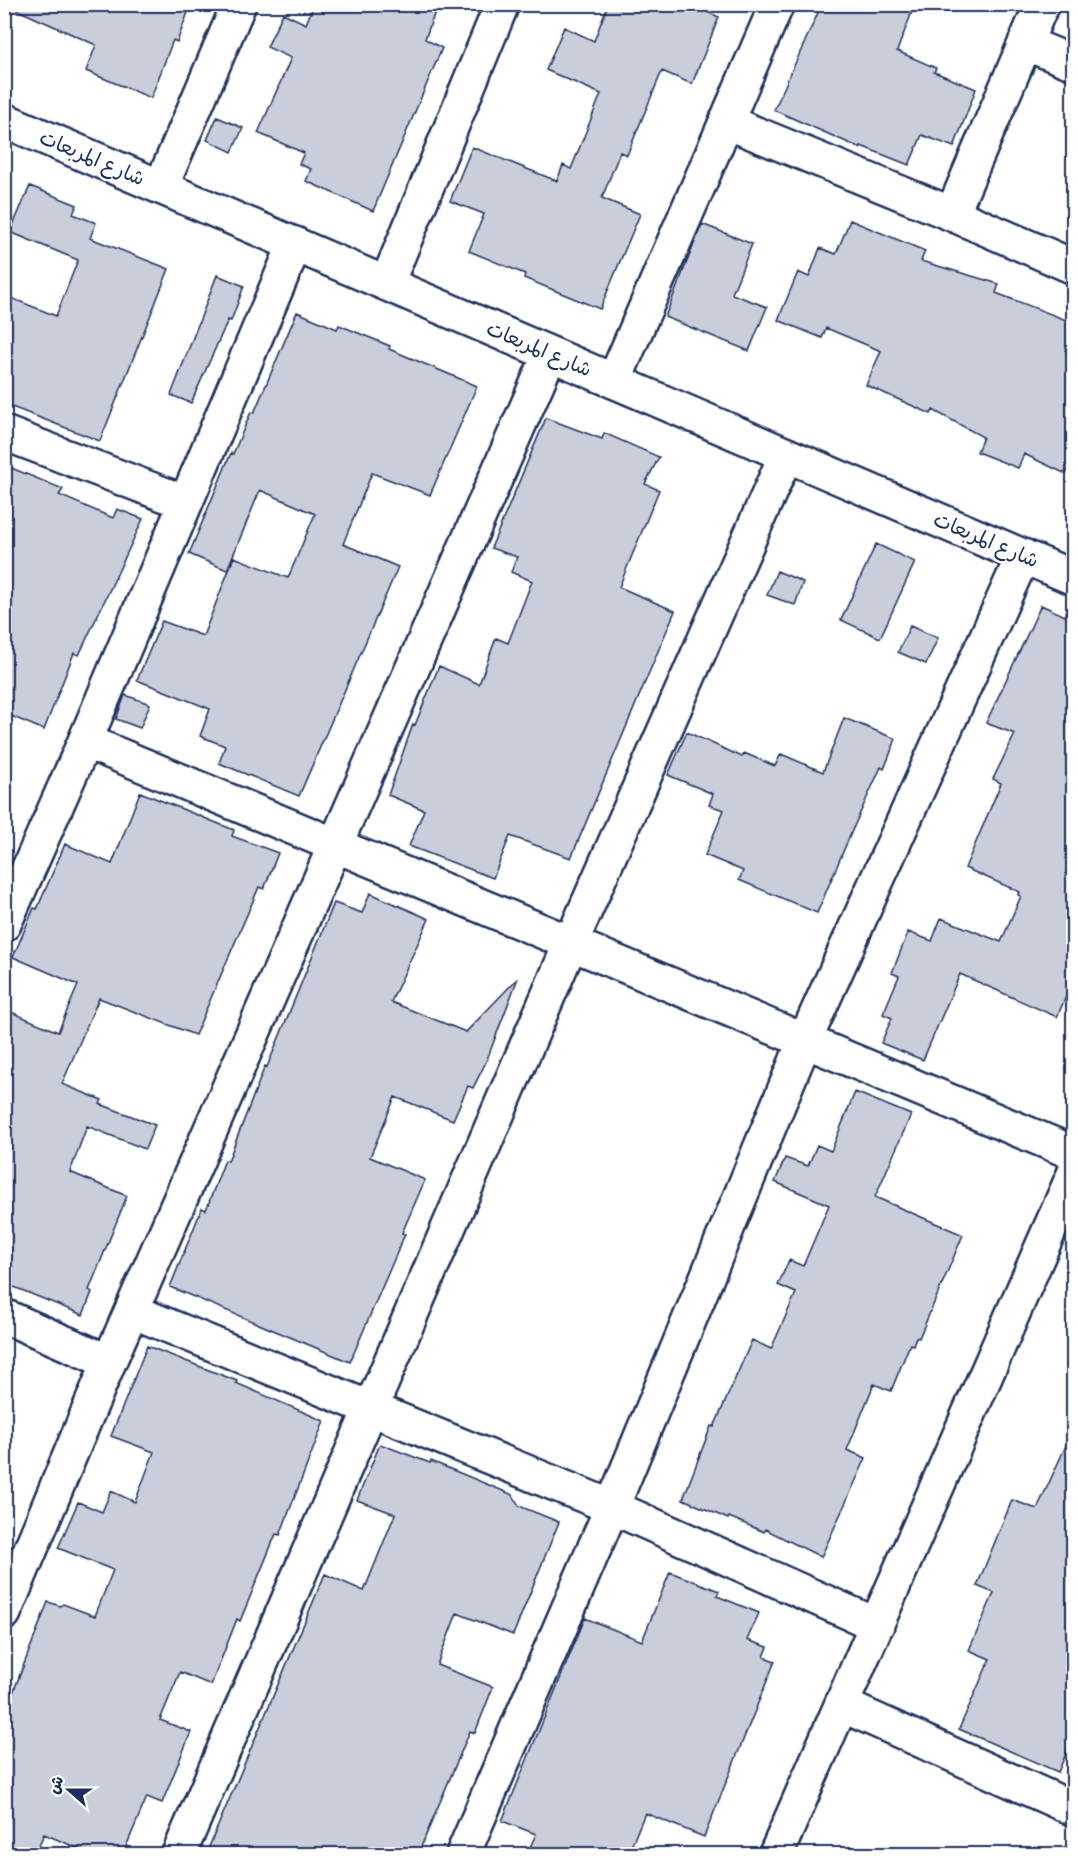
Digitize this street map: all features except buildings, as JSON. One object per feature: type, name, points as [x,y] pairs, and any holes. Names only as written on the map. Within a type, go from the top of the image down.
[{"type":"street","points":[[161,187],[239,4]]},
{"type":"street","points":[[387,283],[502,4]]},
{"type":"street","points":[[614,381],[728,122],[777,4]]},
{"type":"street","points":[[952,214],[1041,4]]},
{"type":"street","points":[[1025,43],[1074,63]]},
{"type":"street","name":"شارع المربعات","points":[[4,120],[1074,578]]},
{"type":"street","points":[[728,122],[1074,267]]},
{"type":"street","points":[[4,924],[85,741],[184,502],[295,244]]},
{"type":"street","points":[[4,1613],[109,1362],[550,354]]},
{"type":"street","points":[[4,433],[184,502]]},
{"type":"street","points":[[179,1854],[372,1411],[570,945],[786,455]]},
{"type":"street","points":[[463,1854],[612,1507],[805,1040],[1023,556]]},
{"type":"street","points":[[85,741],[570,945],[805,1040],[1074,1153]]},
{"type":"street","points":[[776,1854],[877,1625],[1067,1208],[1074,1174]]},
{"type":"street","points":[[132,1311],[372,1411],[612,1507],[877,1625]]},
{"type":"street","points":[[4,1316],[109,1362]]},
{"type":"street","points":[[842,1705],[1074,1809]]}]
